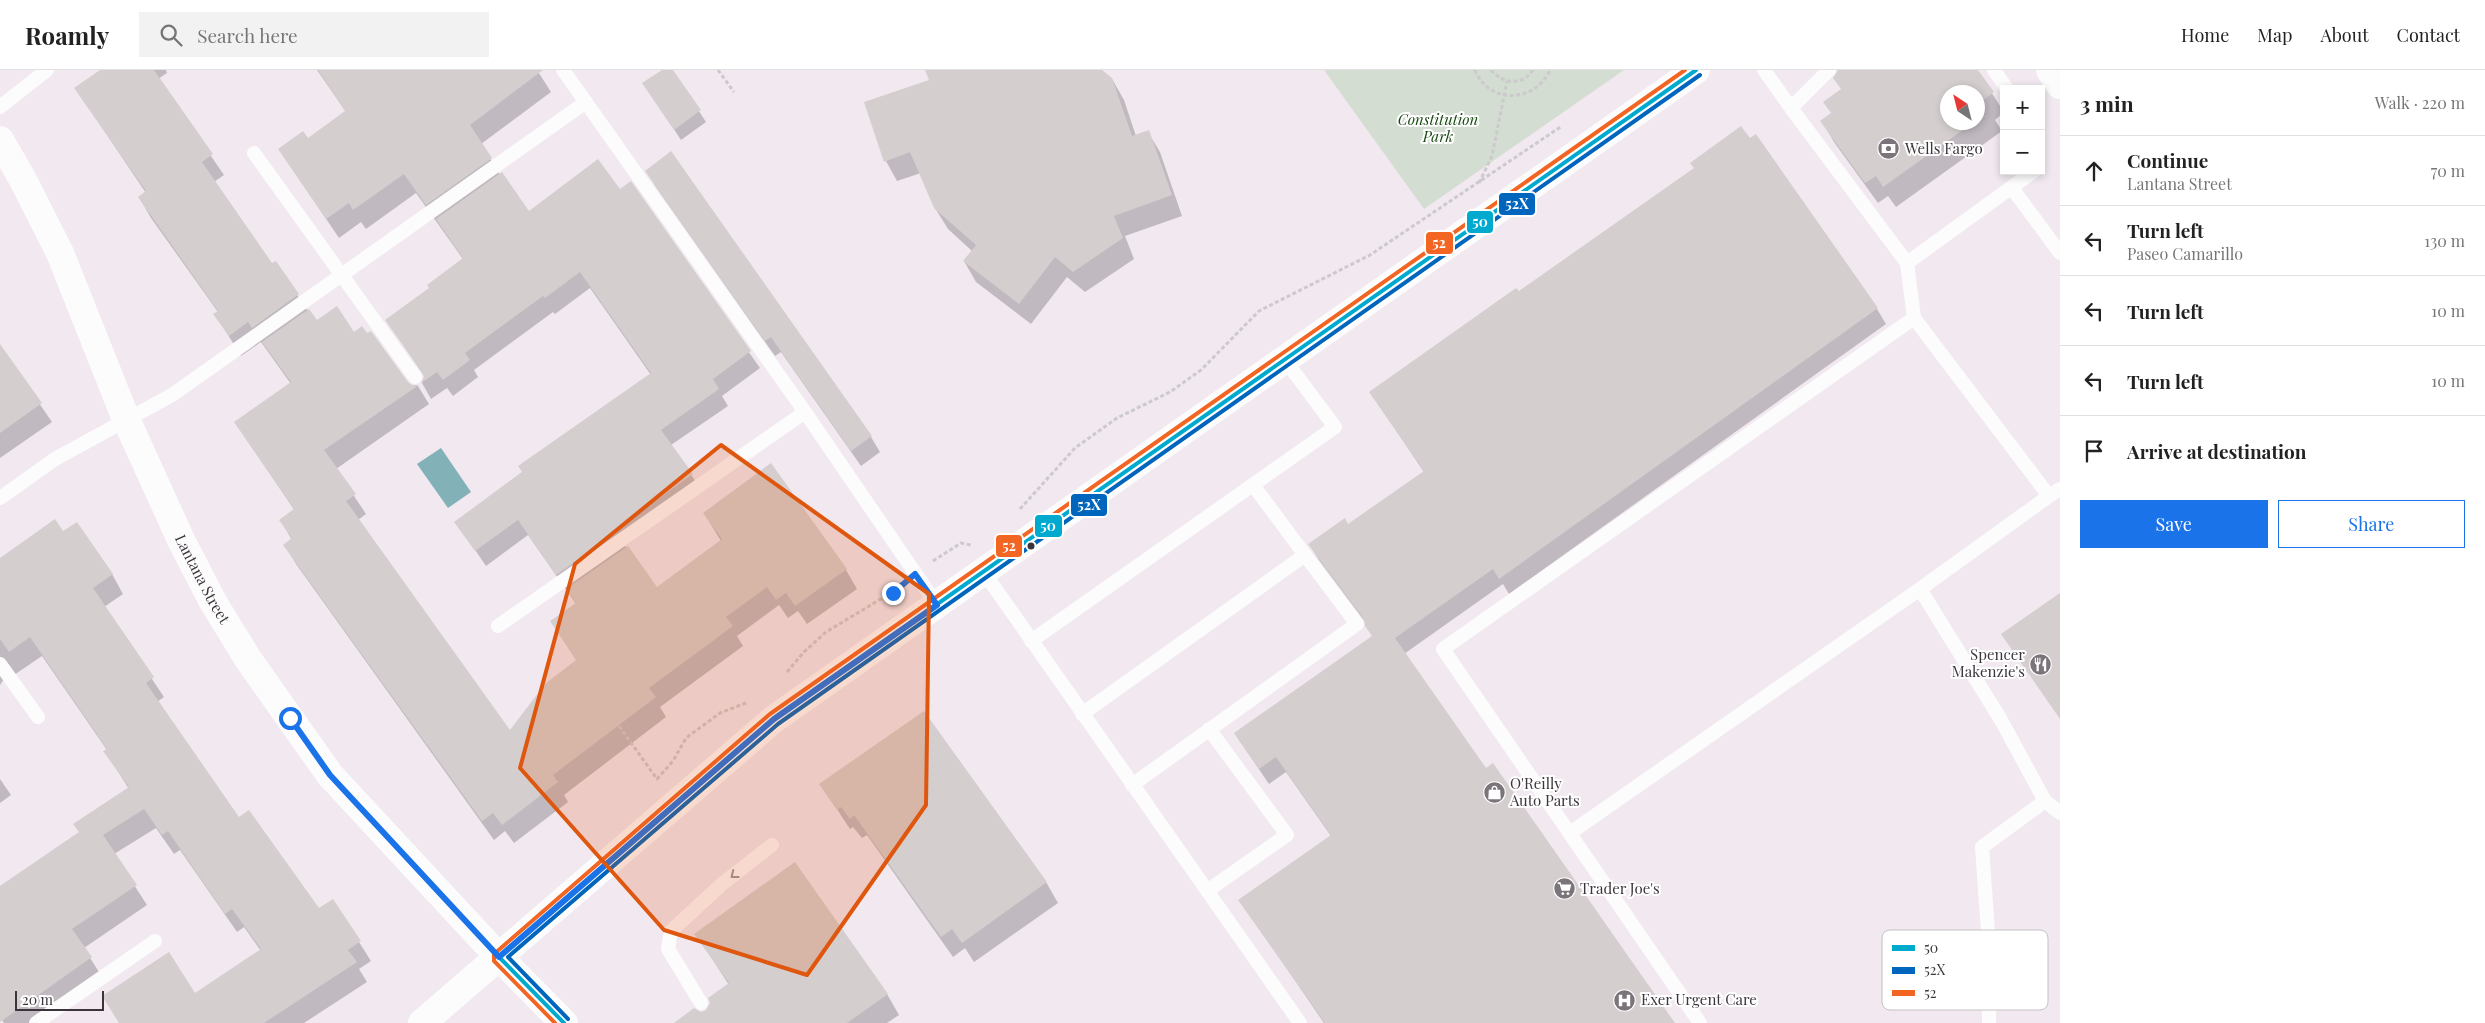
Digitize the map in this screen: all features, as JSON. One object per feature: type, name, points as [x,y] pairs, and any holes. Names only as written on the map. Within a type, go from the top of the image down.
[{"type":"street","points":[[422,1023],[774,719],[1696,70]]},
{"type":"street","points":[[2050,70],[2060,85]]},
{"type":"street","name":"Lantana Street","points":[[0,140],[23,180],[60,253],[126,419],[181,540],[213,602],[248,659],[330,775],[499,957],[564,1023]]},
{"type":"lane","points":[[0,107],[47,70]]},
{"type":"lane","points":[[563,70],[805,412],[937,605]]},
{"type":"lane","points":[[1570,833],[1920,590],[2055,492],[1914,318],[1907,264],[1764,70]]},
{"type":"lane","points":[[1791,108],[1829,70]]},
{"type":"lane","points":[[1994,70],[2004,85]]},
{"type":"lane","points":[[0,498],[55,459],[172,395],[586,102]]},
{"type":"lane","points":[[254,153],[415,377]]},
{"type":"lane","points":[[1907,264],[2029,175]]},
{"type":"lane","points":[[2012,188],[2060,253]]},
{"type":"lane","points":[[1700,1023],[1443,649],[1914,318]]},
{"type":"lane","points":[[1031,642],[1335,427],[1284,360]]},
{"type":"lane","points":[[498,626],[805,412]]},
{"type":"lane","points":[[1132,785],[1357,624],[1253,485]]},
{"type":"lane","points":[[1082,714],[1305,555]]},
{"type":"lane","points":[[983,571],[1300,1023]]},
{"type":"lane","points":[[1920,590],[2001,720],[2045,800],[2060,813]]},
{"type":"lane","points":[[0,664],[38,717]]},
{"type":"lane","points":[[1207,892],[1287,835],[1209,730]]},
{"type":"lane","points":[[1988,930],[1982,847],[2045,800]]},
{"type":"lane","points":[[701,1004],[668,950],[671,931],[722,884],[772,845]]},
{"type":"lane","points":[[36,1023],[155,941]]},
{"type":"lane","points":[[1989,1010],[1989,1023]]},
{"type":"path","points":[[718,70],[734,92]]},
{"type":"path","points":[[1475,70],[1478,78],[1489,90],[1504,96],[1520,96],[1534,90],[1546,79],[1550,70]]},
{"type":"path","points":[[1491,70],[1496,76],[1507,81],[1524,79],[1533,70]]},
{"type":"path","points":[[1479,184],[1492,156],[1507,81]]},
{"type":"path","points":[[1016,514],[1025,501],[1075,448],[1117,418],[1170,392],[1201,370],[1259,312],[1370,255],[1479,184],[1568,121]]},
{"type":"path","points":[[784,675],[804,652],[839,623],[893,593],[915,574],[961,543],[971,545],[979,540]]},
{"type":"path","points":[[619,726],[657,779],[673,761],[686,738],[720,713],[747,702]]},
{"type":"highlighted area","points":[[721,445],[929,594],[926,805],[807,975],[664,930],[520,768],[575,564]]},
{"type":"green space","name":"Constitution Park","points":[[1324,70],[1624,70],[1424,209]]},
{"type":"water","points":[[441,448],[471,492],[448,508],[417,464]]},
{"type":"building","points":[[100,70],[154,70],[213,154],[202,162],[272,263],[276,261],[299,294],[252,328],[248,322],[229,336],[213,314],[218,311],[138,197],[146,191],[74,88]]},
{"type":"building","points":[[318,70],[543,70],[470,125],[492,158],[426,205],[404,174],[353,210],[349,203],[326,219],[278,149],[303,131],[308,138],[345,111]]},
{"type":"building","points":[[662,70],[673,70],[701,110],[674,130],[642,83]]},
{"type":"building","points":[[925,70],[1102,70],[1112,78],[1132,136],[1149,130],[1172,195],[1114,216],[1123,238],[1073,272],[1055,257],[1019,304],[963,261],[976,245],[934,208],[910,152],[884,162],[864,102],[929,80]]},
{"type":"building","name":"Wells Fargo","points":[[1838,70],[1978,70],[1994,92],[1985,99],[1985,85],[1940,85],[1940,130],[1963,130],[1883,187],[1876,176],[1865,183],[1820,121],[1831,113],[1823,102],[1841,89],[1833,78]]},
{"type":"building","points":[[1741,126],[1750,138],[1756,134],[1878,308],[1499,579],[1493,569],[1395,638],[1486,768],[1493,763],[1675,1023],[1325,1023],[1238,900],[1331,835],[1276,757],[1259,769],[1234,733],[1372,636],[1365,626],[1364,619],[1308,544],[1345,518],[1348,524],[1424,471],[1369,392],[1516,288],[1519,291],[1694,168],[1690,163]]},
{"type":"building","points":[[671,151],[872,436],[851,451],[771,337],[765,341],[645,171]]},
{"type":"building","points":[[598,159],[620,189],[631,181],[751,351],[713,379],[719,389],[661,430],[693,474],[556,575],[518,520],[475,551],[454,522],[522,472],[518,466],[651,373],[580,272],[545,298],[543,296],[465,353],[470,360],[443,380],[437,372],[421,383],[424,377],[422,372],[385,320],[429,288],[427,285],[463,258],[436,219],[502,172],[529,211]]},
{"type":"building","points":[[337,306],[354,332],[362,326],[367,333],[371,331],[408,382],[412,385],[419,385],[324,450],[356,494],[346,501],[510,730],[545,684],[576,660],[550,621],[576,603],[566,589],[628,546],[657,587],[722,539],[703,513],[771,463],[847,569],[795,606],[786,593],[776,600],[767,587],[726,617],[733,626],[649,688],[656,697],[553,775],[558,782],[502,825],[493,813],[482,821],[283,545],[292,538],[279,520],[294,509],[234,422],[291,382],[262,342],[309,309],[317,320]]},
{"type":"building","points":[[0,344],[42,403],[0,433]]},
{"type":"building","points":[[55,519],[63,531],[77,522],[113,574],[93,588],[154,677],[146,683],[239,817],[249,810],[319,908],[333,899],[361,941],[348,950],[357,962],[264,1023],[119,1023],[102,996],[169,952],[195,993],[261,949],[232,909],[225,914],[168,831],[162,835],[144,809],[103,835],[137,885],[72,929],[92,957],[0,1022],[0,886],[79,832],[73,824],[129,787],[103,751],[107,749],[30,637],[9,652],[0,639],[0,558]]},
{"type":"building","name":"Spencer Makenzie's","points":[[2060,593],[2060,719],[2001,634]]},
{"type":"building","points":[[924,711],[1047,882],[962,943],[952,929],[941,937],[854,815],[850,819],[841,807],[837,810],[819,784]]},
{"type":"building","points":[[795,862],[888,994],[847,1023],[674,1023],[694,1008],[701,1012],[706,1010],[710,1003],[708,998],[729,983],[694,934]]},
{"type":"transit line","name":"52","points":[[555,1023],[494,961],[494,954],[770,714],[1685,70]]},
{"type":"transit line","name":"50","points":[[564,1023],[499,957],[774,719],[1696,70]]},
{"type":"transit line","name":"52X","points":[[568,1019],[508,957],[778,724],[1700,75]]},
{"type":"place","name":"Wells Fargo","points":[[1889,149]]},
{"type":"place","name":"Spencer Makenzie's","points":[[2041,664]]},
{"type":"place","name":"O'Reilly Auto Parts","points":[[1494,793]]},
{"type":"place","name":"Trader Joe's","points":[[1564,889]]},
{"type":"place","name":"Exer Urgent Care","points":[[1625,1000]]},
{"type":"route","points":[[290,718],[330,775],[499,957],[774,719],[937,605],[915,574],[893,593]]}]
